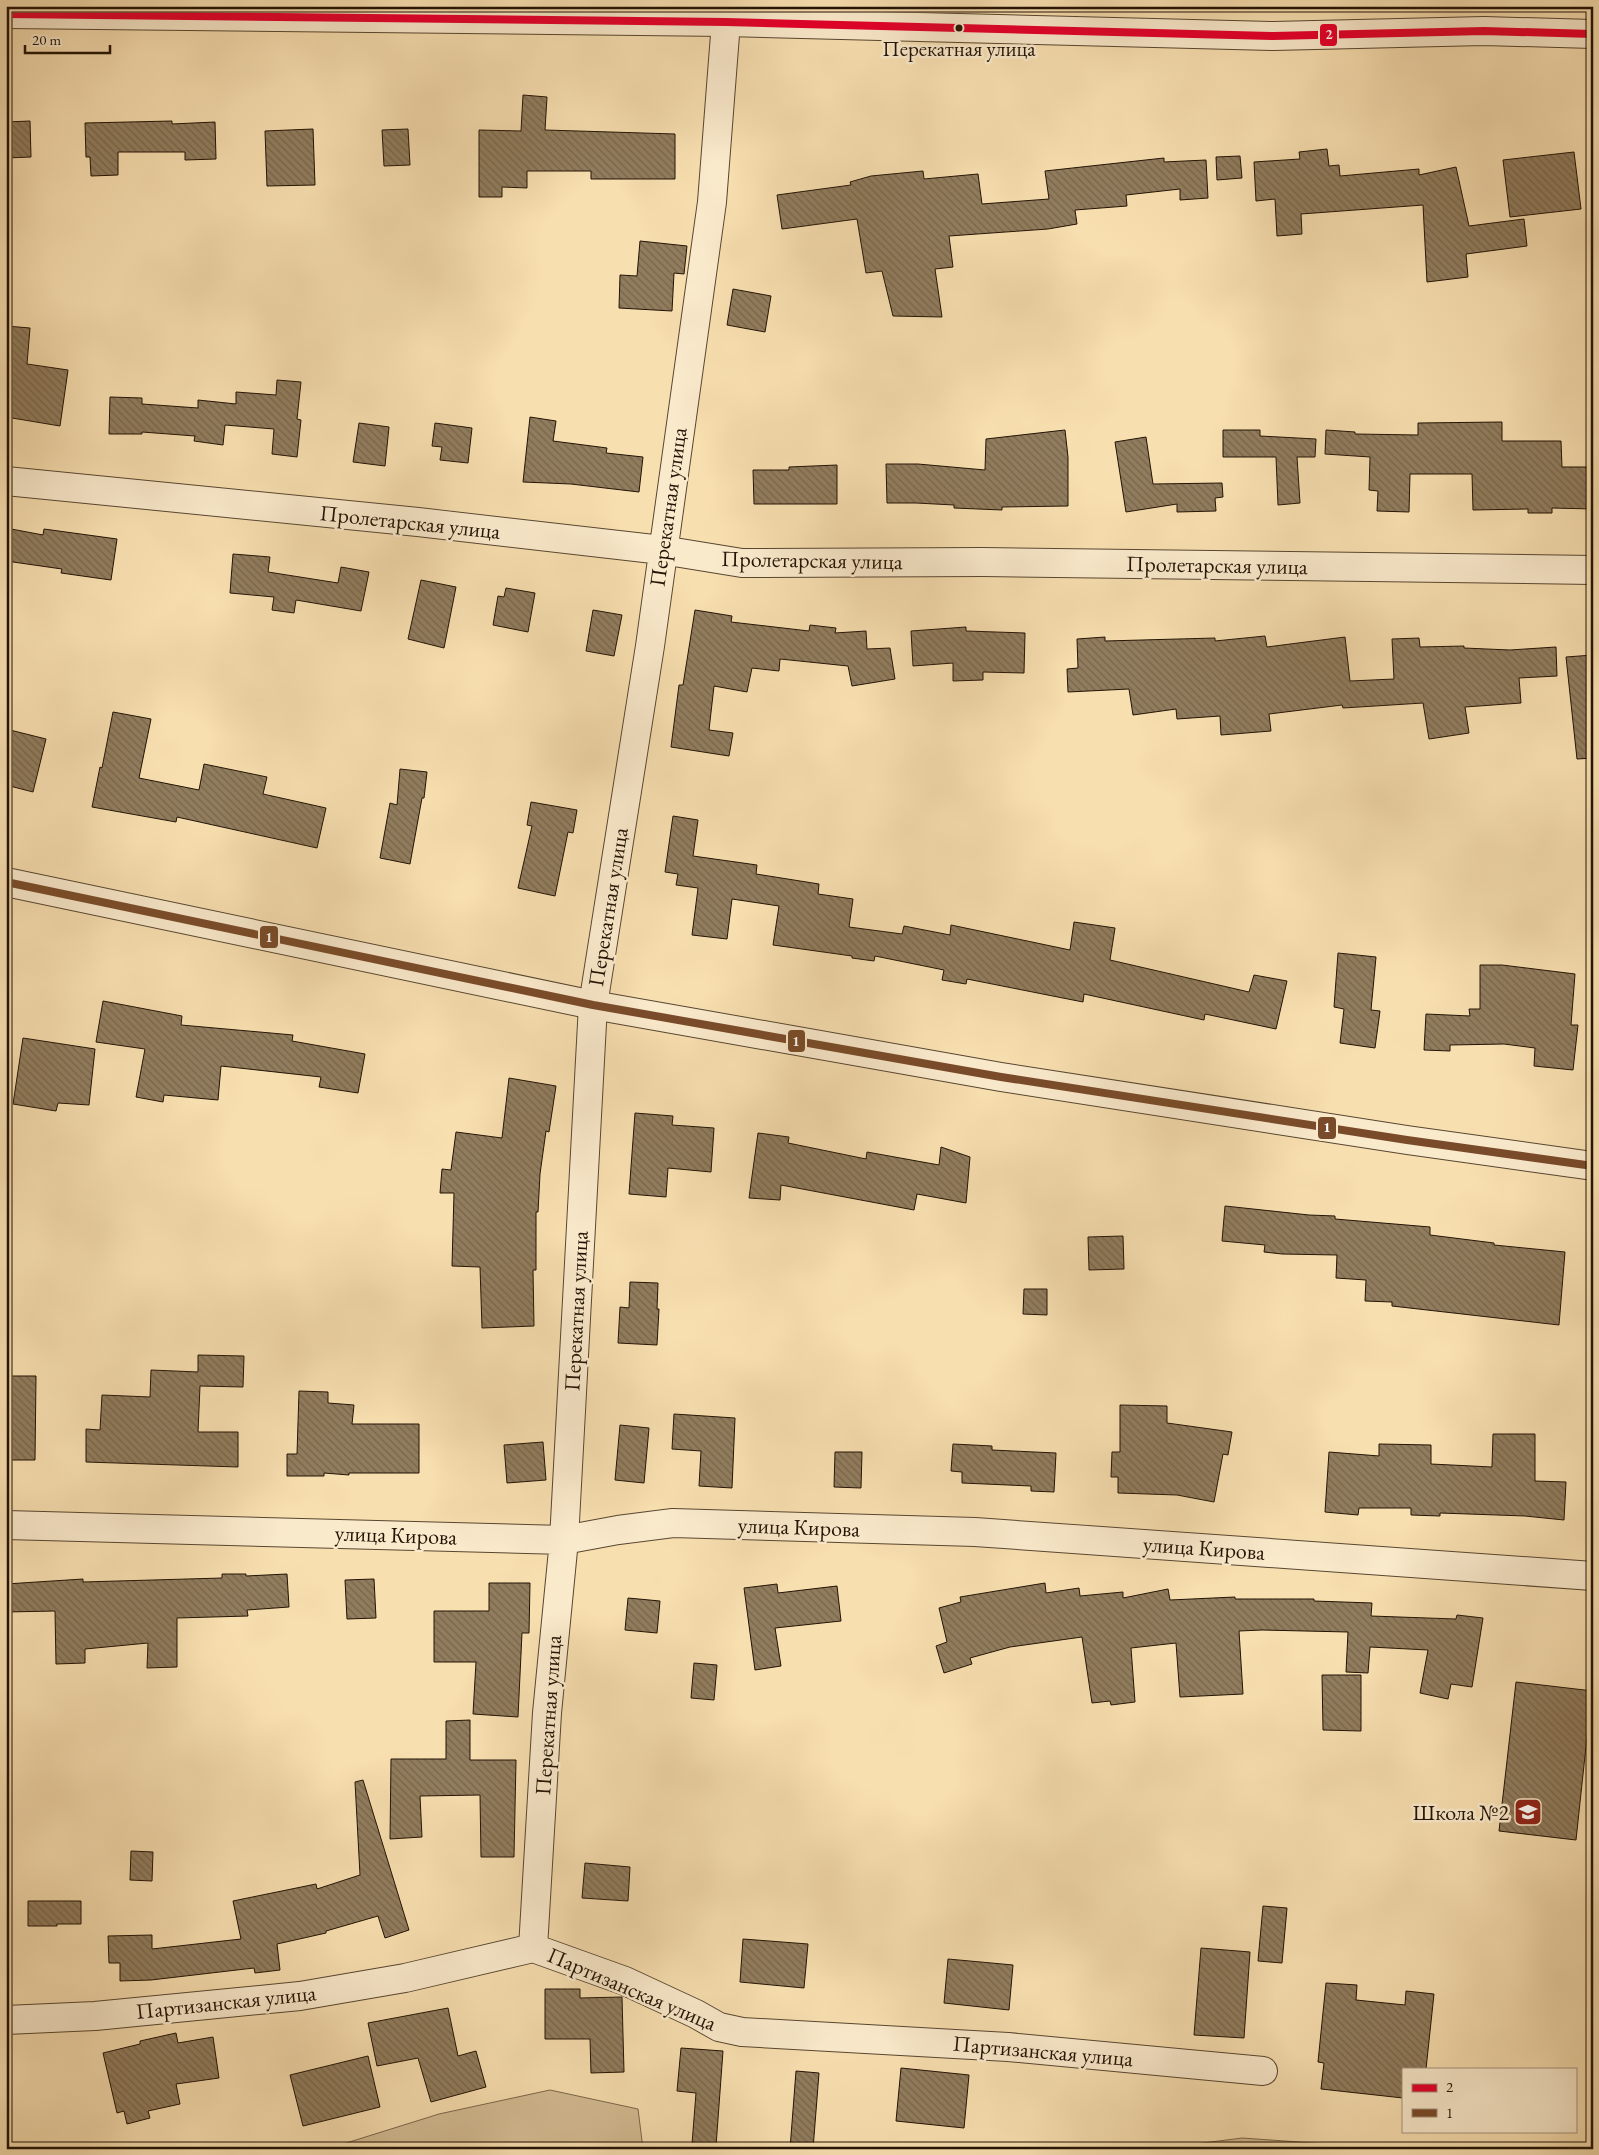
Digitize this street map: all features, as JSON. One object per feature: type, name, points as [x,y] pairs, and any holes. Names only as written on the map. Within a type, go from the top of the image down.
[{"type":"street","points":[[6,14],[726,22],[1236,35],[1484,31],[1593,34]]},
{"type":"street","name":"Перекатная улица","points":[[533,1948],[546,1713],[564,1540],[593,1005],[650,646],[712,202],[726,22]]},
{"type":"street","name":"Пролетарская улица","points":[[6,481],[418,522],[662,550],[742,563],[983,562],[1593,570]]},
{"type":"street","points":[[6,882],[593,1005],[1000,1077],[1407,1140],[1593,1166]]},
{"type":"street","name":"улица Кирова","points":[[6,1525],[564,1540],[618,1530],[673,1523],[975,1532],[1593,1576]]},
{"type":"street","name":"Партизанская улица","points":[[6,2020],[95,2016],[300,1996],[405,1978],[533,1948],[624,1981],[696,2014],[719,2027],[742,2032],[1008,2047],[1263,2071]]},
{"type":"shaded area","points":[[550,2090],[638,2109],[643,2149],[327,2149],[439,2114]]},
{"type":"shaded area","points":[[1242,2138],[1370,2147],[1371,2149],[1156,2149]]},
{"type":"building","points":[[523,95],[547,97],[545,130],[675,134],[675,179],[591,179],[591,171],[527,171],[527,188],[502,187],[502,197],[479,197],[479,130],[521,131]]},
{"type":"building","points":[[30,121],[31,157],[6,158],[6,122]]},
{"type":"building","points":[[172,121],[172,124],[215,122],[216,159],[185,160],[185,152],[118,152],[118,175],[91,176],[90,157],[86,157],[85,123]]},
{"type":"building","points":[[313,129],[315,185],[267,186],[265,131]]},
{"type":"building","points":[[408,129],[410,165],[384,166],[382,130]]},
{"type":"building","points":[[1327,149],[1329,166],[1339,165],[1340,176],[1419,169],[1419,175],[1456,167],[1469,226],[1524,219],[1527,246],[1466,254],[1468,277],[1427,282],[1423,205],[1301,214],[1302,234],[1277,236],[1275,199],[1256,201],[1254,162],[1300,159],[1299,152]]},
{"type":"building","points":[[1574,152],[1581,209],[1510,217],[1503,160]]},
{"type":"building","points":[[1240,156],[1242,178],[1217,180],[1216,157]]},
{"type":"building","points":[[1164,158],[1164,162],[1206,160],[1208,198],[1180,200],[1180,189],[1126,195],[1127,206],[1075,210],[1077,224],[1048,229],[949,236],[953,267],[935,269],[942,317],[893,316],[882,271],[866,273],[857,219],[782,229],[777,195],[851,185],[850,182],[871,176],[923,171],[924,179],[978,174],[982,204],[1049,199],[1045,171]]},
{"type":"building","points":[[640,241],[687,246],[684,274],[674,273],[672,311],[619,308],[620,275],[637,276]]},
{"type":"building","points":[[733,289],[771,296],[765,332],[727,325]]},
{"type":"building","points":[[6,326],[30,328],[27,364],[68,370],[60,426],[6,417]]},
{"type":"building","points":[[277,380],[301,382],[297,419],[301,420],[297,457],[272,454],[274,429],[225,425],[223,445],[194,441],[195,436],[142,432],[142,434],[109,434],[110,397],[142,398],[142,404],[198,408],[198,400],[236,404],[236,392],[276,395]]},
{"type":"building","points":[[530,417],[556,421],[553,441],[607,448],[606,453],[643,457],[639,492],[571,484],[523,482]]},
{"type":"building","points":[[1502,422],[1502,441],[1561,441],[1562,467],[1593,467],[1593,509],[1552,508],[1552,513],[1528,513],[1528,509],[1473,510],[1472,474],[1410,474],[1409,512],[1377,511],[1378,491],[1369,490],[1370,457],[1325,454],[1326,430],[1355,432],[1355,434],[1418,435],[1418,423]]},
{"type":"building","points":[[359,423],[389,427],[385,466],[353,462]]},
{"type":"building","points":[[435,423],[472,428],[468,463],[440,460],[442,447],[432,446]]},
{"type":"building","points":[[1065,430],[1068,457],[1068,506],[1002,507],[1002,510],[954,508],[954,505],[887,503],[886,464],[918,464],[985,470],[986,439]]},
{"type":"building","points":[[1223,430],[1260,430],[1260,436],[1316,439],[1315,457],[1297,457],[1300,503],[1278,505],[1276,457],[1223,457]]},
{"type":"building","points":[[1146,437],[1153,484],[1222,483],[1223,497],[1215,498],[1216,511],[1177,512],[1177,504],[1126,512],[1115,442]]},
{"type":"building","points":[[837,465],[837,504],[754,504],[753,470],[789,470],[789,467]]},
{"type":"building","points":[[6,528],[43,535],[44,529],[117,539],[111,580],[61,573],[62,569],[6,561]]},
{"type":"building","points":[[233,554],[270,557],[268,572],[338,583],[341,567],[369,572],[361,611],[296,600],[294,613],[272,610],[274,597],[230,593]]},
{"type":"building","points":[[421,580],[456,587],[444,648],[408,639]]},
{"type":"building","points":[[506,588],[535,593],[528,632],[493,625],[498,596],[504,597]]},
{"type":"building","points":[[593,610],[622,615],[614,656],[586,651]]},
{"type":"building","points":[[695,610],[732,616],[731,622],[809,631],[810,625],[836,628],[835,633],[866,631],[867,649],[890,648],[895,679],[852,686],[848,666],[780,659],[779,671],[752,668],[747,692],[714,686],[709,730],[733,733],[729,756],[671,747],[679,685],[683,685]]},
{"type":"building","points":[[966,627],[966,631],[1025,633],[1024,673],[983,672],[983,680],[953,681],[953,663],[913,666],[911,631]]},
{"type":"building","points":[[1265,636],[1267,647],[1345,637],[1350,681],[1394,679],[1392,639],[1419,638],[1420,647],[1464,646],[1464,648],[1510,650],[1556,647],[1557,676],[1519,678],[1521,703],[1465,707],[1469,733],[1429,739],[1423,703],[1343,708],[1342,705],[1269,714],[1271,731],[1221,735],[1220,716],[1177,719],[1176,709],[1133,715],[1129,689],[1068,692],[1067,669],[1078,668],[1077,639],[1105,637],[1105,641],[1215,638],[1215,641]]},
{"type":"building","points":[[1593,655],[1593,758],[1577,759],[1566,657]]},
{"type":"building","points":[[113,712],[151,719],[139,778],[199,790],[204,764],[267,777],[263,794],[326,808],[317,848],[177,817],[176,822],[92,807]]},
{"type":"building","points":[[6,729],[46,739],[33,792],[6,785]]},
{"type":"building","points":[[400,769],[427,772],[424,798],[422,798],[410,864],[380,858],[390,803],[397,805]]},
{"type":"building","points":[[531,802],[577,810],[573,833],[568,832],[555,896],[518,888],[532,826],[527,825]]},
{"type":"building","points":[[673,816],[698,820],[693,856],[757,865],[756,874],[819,884],[818,894],[853,899],[849,927],[902,934],[904,926],[950,935],[951,925],[1070,950],[1074,922],[1115,928],[1110,960],[1249,992],[1254,975],[1287,981],[1276,1029],[1205,1014],[1204,1020],[1084,994],[1083,1002],[967,979],[966,984],[942,980],[944,970],[875,956],[874,961],[773,945],[779,906],[732,899],[727,939],[692,935],[698,888],[676,885],[678,874],[665,872]]},
{"type":"building","points":[[1338,953],[1376,957],[1371,1010],[1380,1011],[1375,1048],[1340,1043],[1344,1009],[1334,1007]]},
{"type":"building","points":[[1480,965],[1502,965],[1575,974],[1571,1025],[1578,1025],[1573,1070],[1534,1066],[1535,1048],[1504,1044],[1450,1045],[1450,1051],[1424,1050],[1426,1014],[1470,1016],[1469,1009],[1480,1009]]},
{"type":"building","points":[[103,1001],[182,1016],[181,1025],[293,1035],[292,1041],[365,1054],[358,1093],[319,1087],[321,1077],[221,1066],[218,1100],[164,1095],[163,1102],[136,1097],[145,1049],[96,1042]]},
{"type":"building","points":[[23,1038],[95,1049],[89,1105],[58,1103],[56,1111],[13,1104]]},
{"type":"building","points":[[509,1078],[556,1086],[549,1132],[546,1131],[540,1174],[538,1212],[536,1212],[536,1270],[533,1270],[534,1326],[482,1328],[480,1267],[452,1266],[454,1193],[440,1193],[442,1169],[451,1170],[456,1132],[502,1138]]},
{"type":"building","points":[[635,1113],[673,1116],[672,1125],[714,1128],[711,1172],[668,1168],[666,1197],[629,1194]]},
{"type":"building","points":[[758,1133],[789,1137],[788,1143],[866,1159],[867,1152],[939,1165],[941,1147],[970,1157],[966,1203],[917,1194],[914,1210],[781,1185],[780,1200],[749,1198]]},
{"type":"building","points":[[1225,1206],[1335,1216],[1335,1219],[1430,1227],[1430,1235],[1494,1243],[1494,1245],[1565,1252],[1559,1325],[1392,1306],[1392,1302],[1365,1301],[1366,1280],[1336,1278],[1337,1255],[1264,1252],[1265,1245],[1222,1241]]},
{"type":"building","points":[[1123,1236],[1124,1269],[1089,1270],[1088,1237]]},
{"type":"building","points":[[630,1282],[658,1283],[657,1345],[618,1343],[620,1307],[629,1308]]},
{"type":"building","points":[[1024,1289],[1047,1289],[1047,1315],[1023,1314]]},
{"type":"building","points":[[198,1355],[244,1356],[243,1387],[200,1386],[198,1432],[238,1432],[238,1467],[86,1462],[86,1429],[100,1430],[102,1395],[150,1397],[151,1370],[198,1372]]},
{"type":"building","points":[[6,1376],[36,1376],[35,1460],[6,1460]]},
{"type":"building","points":[[299,1391],[328,1392],[328,1403],[354,1405],[352,1424],[419,1424],[419,1473],[349,1473],[349,1475],[324,1473],[324,1476],[287,1476],[287,1454],[297,1454]]},
{"type":"building","points":[[1120,1405],[1167,1406],[1167,1423],[1232,1432],[1228,1455],[1223,1454],[1214,1502],[1177,1495],[1118,1493],[1118,1477],[1111,1477],[1112,1452],[1120,1452]]},
{"type":"building","points":[[674,1414],[735,1418],[732,1488],[699,1486],[701,1451],[672,1449]]},
{"type":"building","points":[[620,1425],[649,1428],[644,1483],[615,1480]]},
{"type":"building","points":[[1493,1434],[1535,1434],[1535,1481],[1566,1482],[1564,1520],[1525,1516],[1440,1513],[1440,1516],[1411,1515],[1411,1508],[1359,1508],[1358,1515],[1325,1512],[1329,1452],[1379,1456],[1379,1444],[1431,1445],[1431,1464],[1492,1467]]},
{"type":"building","points":[[543,1442],[546,1480],[507,1483],[504,1445]]},
{"type":"building","points":[[953,1444],[992,1446],[992,1450],[1056,1453],[1054,1492],[1031,1491],[1031,1486],[962,1483],[962,1472],[951,1471]]},
{"type":"building","points":[[835,1452],[862,1452],[861,1488],[834,1487]]},
{"type":"building","points":[[222,1574],[246,1574],[246,1576],[287,1574],[289,1607],[247,1610],[248,1616],[177,1618],[177,1667],[147,1668],[148,1643],[85,1649],[85,1663],[56,1664],[55,1611],[6,1612],[6,1584],[83,1579],[83,1582],[222,1578]]},
{"type":"building","points":[[374,1579],[376,1618],[347,1619],[345,1580]]},
{"type":"building","points":[[489,1583],[530,1583],[529,1633],[522,1633],[518,1717],[473,1714],[476,1662],[434,1662],[434,1611],[489,1611]]},
{"type":"building","points":[[1045,1583],[1046,1593],[1079,1588],[1080,1596],[1123,1592],[1123,1598],[1168,1589],[1170,1600],[1235,1597],[1235,1599],[1314,1599],[1314,1601],[1372,1603],[1371,1616],[1456,1619],[1457,1615],[1483,1618],[1472,1687],[1451,1684],[1448,1699],[1420,1693],[1428,1650],[1370,1647],[1368,1673],[1346,1672],[1348,1632],[1239,1631],[1243,1694],[1180,1697],[1176,1643],[1131,1648],[1135,1702],[1111,1705],[1110,1701],[1092,1703],[1082,1637],[1010,1647],[970,1658],[972,1664],[944,1673],[936,1646],[947,1642],[939,1608],[961,1602],[960,1597]]},
{"type":"building","points":[[777,1584],[778,1593],[837,1586],[841,1621],[775,1628],[781,1666],[755,1670],[744,1588]]},
{"type":"building","points":[[628,1598],[660,1601],[657,1633],[625,1630]]},
{"type":"building","points":[[694,1663],[717,1665],[714,1700],[691,1698]]},
{"type":"building","points":[[1322,1675],[1361,1675],[1361,1731],[1323,1730]]},
{"type":"building","points":[[1516,1682],[1593,1691],[1593,1738],[1587,1737],[1576,1840],[1499,1831]]},
{"type":"building","points":[[470,1720],[470,1760],[516,1760],[514,1857],[481,1857],[480,1795],[420,1796],[422,1837],[390,1839],[391,1759],[446,1759],[446,1721]]},
{"type":"building","points":[[363,1780],[409,1930],[385,1938],[378,1916],[326,1931],[326,1933],[277,1944],[280,1970],[255,1973],[254,1968],[151,1980],[120,1981],[120,1963],[109,1963],[108,1936],[152,1935],[152,1949],[241,1939],[233,1901],[316,1884],[317,1889],[360,1875],[355,1782]]},
{"type":"building","points":[[131,1851],[153,1852],[152,1881],[130,1880]]},
{"type":"building","points":[[585,1863],[630,1867],[628,1901],[582,1898]]},
{"type":"building","points":[[28,1901],[81,1901],[81,1924],[28,1926]]},
{"type":"building","points":[[1263,1906],[1287,1908],[1282,1963],[1258,1961]]},
{"type":"building","points":[[743,1939],[808,1944],[804,1988],[740,1982]]},
{"type":"building","points":[[1201,1948],[1250,1952],[1244,2038],[1194,2035]]},
{"type":"building","points":[[948,1959],[1013,1965],[1009,2010],[944,2003]]},
{"type":"building","points":[[1326,1983],[1357,1985],[1356,2000],[1405,2005],[1406,1991],[1434,1994],[1426,2068],[1402,2068],[1402,2098],[1321,2089],[1324,2063],[1318,2062]]},
{"type":"building","points":[[545,1989],[580,1989],[580,1998],[622,1997],[624,2072],[591,2073],[590,2039],[545,2039]]},
{"type":"building","points":[[448,2008],[458,2056],[476,2051],[486,2087],[431,2102],[418,2058],[377,2066],[368,2023]]},
{"type":"building","points":[[176,2033],[178,2043],[213,2037],[219,2078],[176,2084],[180,2104],[148,2111],[150,2118],[127,2124],[124,2111],[117,2113],[103,2053],[140,2044],[140,2041]]},
{"type":"building","points":[[681,2048],[723,2051],[716,2146],[692,2144],[696,2093],[677,2091]]},
{"type":"building","points":[[368,2056],[380,2107],[303,2126],[290,2075]]},
{"type":"building","points":[[901,2068],[969,2075],[964,2128],[896,2121]]},
{"type":"building","points":[[796,2071],[819,2073],[813,2149],[790,2149]]},
{"type":"transit line","name":"2","points":[[6,14],[726,22],[1273,36],[1484,31],[1593,34]]},
{"type":"transit line","name":"1","points":[[6,882],[593,1005],[1001,1077],[1407,1140],[1593,1166]]},
{"type":"place","name":"Перекатная улица","points":[[959,28]]},
{"type":"place","name":"Школа №2","points":[[1528,1812]]}]
